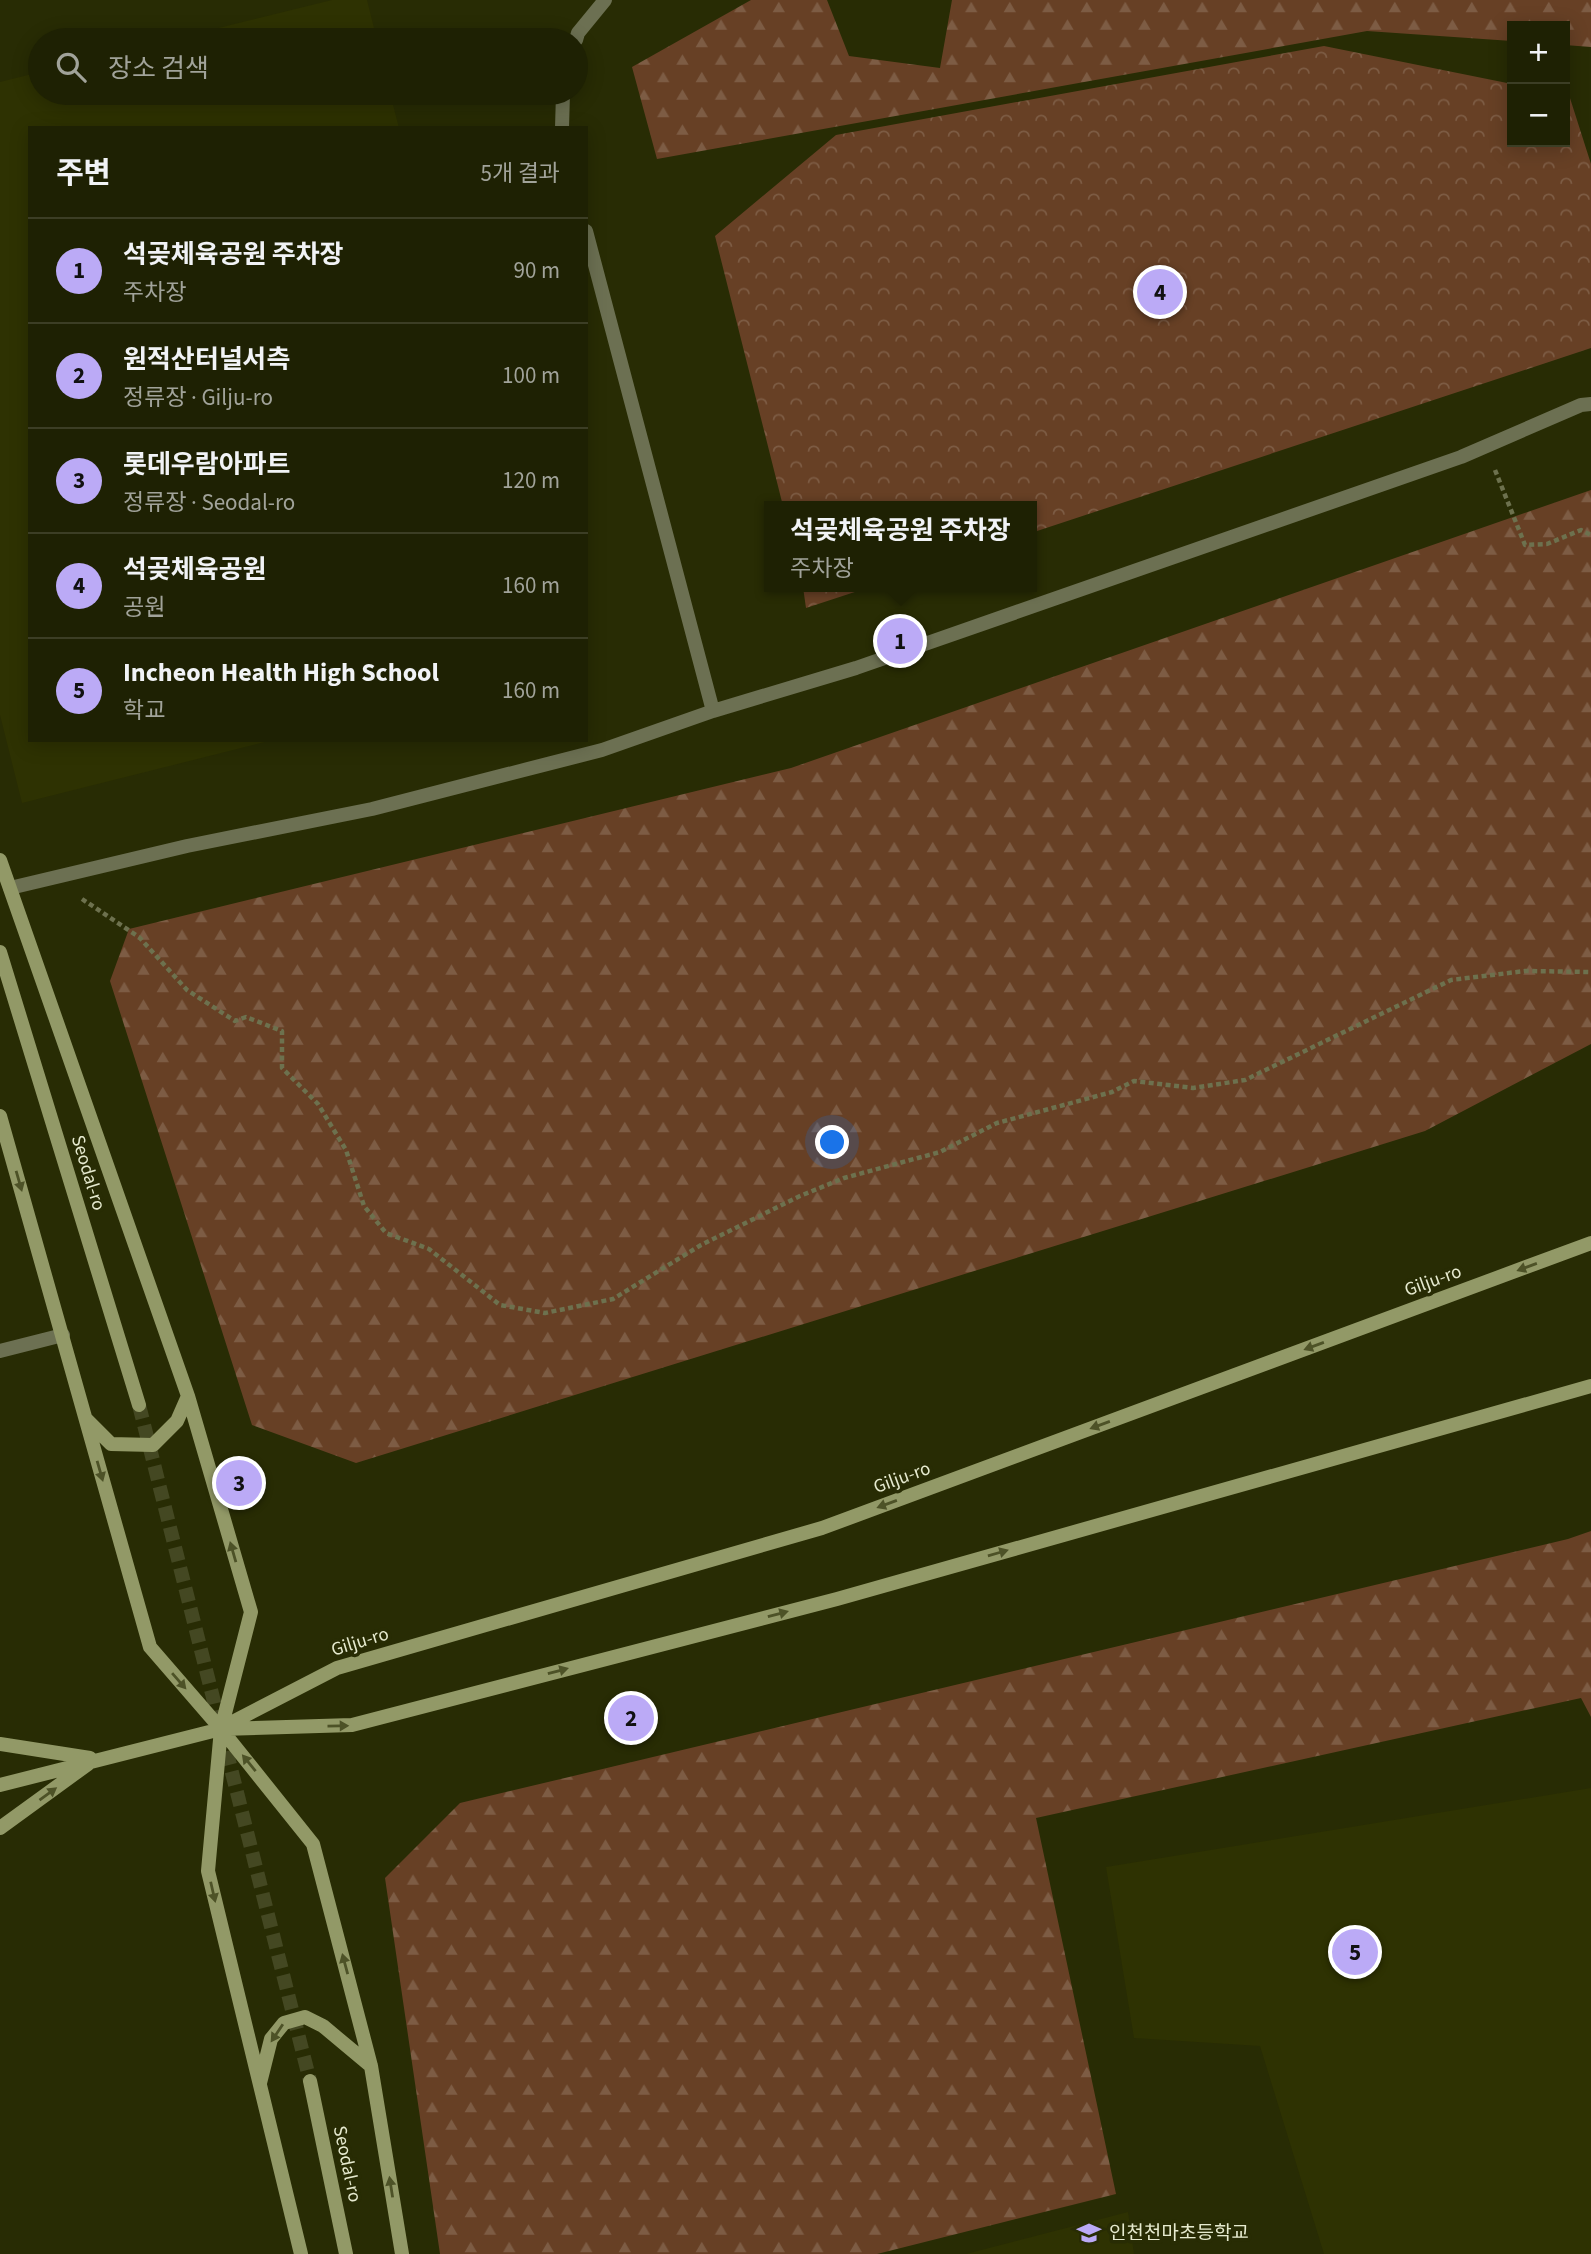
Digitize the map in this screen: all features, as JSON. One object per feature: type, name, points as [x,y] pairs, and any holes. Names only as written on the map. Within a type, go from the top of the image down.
[{"type":"street","points":[[0,860],[188,1396],[251,1612],[220,1729],[208,1871],[301,2254]]},
{"type":"street","name":"Seodal-ro","points":[[0,952],[139,1405]]},
{"type":"street","points":[[0,1116],[150,1647],[313,1844],[371,2066],[402,2254]]},
{"type":"street","name":"Gilju-ro","points":[[220,1729],[337,1668],[822,1528],[1591,1243]]},
{"type":"street","name":"Gilju-ro","points":[[0,1785],[220,1729],[352,1725],[837,1599],[1591,1386]]},
{"type":"street","points":[[85,1419],[111,1444],[153,1445],[177,1421],[188,1396]]},
{"type":"street","name":"Gilju-ro","points":[[0,1744],[95,1759]]},
{"type":"street","name":"Gilju-ro","points":[[0,1828],[95,1759]]},
{"type":"street","points":[[259,2085],[271,2039],[284,2024],[305,2017],[323,2026],[371,2066]]},
{"type":"street","name":"Seodal-ro","points":[[310,2081],[346,2254]]},
{"type":"lane","points":[[582,28],[605,0]]},
{"type":"lane","points":[[562,126],[563,105]]},
{"type":"lane","points":[[588,239],[713,710]]},
{"type":"lane","points":[[10,888],[187,846],[372,809],[602,750],[713,710],[869,663],[1126,575],[1485,447],[1580,405],[1591,404]]},
{"type":"lane","points":[[0,1351],[63,1335]]},
{"type":"path","points":[[1485,447],[1525,545],[1547,544],[1581,530],[1591,535]]},
{"type":"path","points":[[48,878],[139,937],[187,990],[235,1021],[246,1017],[282,1031],[282,1068],[318,1104],[346,1150],[364,1206],[386,1233],[429,1249],[500,1305],[545,1313],[613,1299],[701,1245],[800,1196],[844,1178],[940,1152],[997,1123],[1111,1092],[1134,1082],[1193,1088],[1245,1080],[1451,980],[1525,971],[1591,972]]},
{"type":"shaded area","points":[[332,0],[367,0],[374,28],[218,28]]},
{"type":"shaded area","points":[[28,75],[28,105],[393,105],[398,126],[28,126],[28,742],[265,742],[22,803],[0,715],[0,82]]},
{"type":"shaded area","points":[[1591,1788],[1591,2254],[1324,2254],[1260,2046],[1134,2038],[1106,1867]]},
{"type":"shaded area","name":"인천천마초등학교","points":[[1128,2212],[1134,2254],[966,2254]]},
{"type":"green space","points":[[751,0],[827,0],[849,56],[940,68],[952,0],[1591,0],[1591,47],[1570,45],[1570,21],[1507,21],[1507,41],[1367,31],[657,159],[632,67]]},
{"type":"green space","points":[[1324,46],[1507,83],[1507,147],[1570,147],[1570,98],[1591,164],[1591,348],[1037,531],[1037,501],[782,501],[715,236],[836,135]]},
{"type":"green space","points":[[1591,490],[1591,1044],[1425,1131],[356,1463],[252,1425],[110,981],[129,929],[791,768]]},
{"type":"green space","points":[[804,592],[855,592],[806,608]]},
{"type":"green space","points":[[1591,1531],[1591,1717],[1581,1698],[1036,1818],[1116,2194],[877,2254],[440,2254],[385,1878],[460,1803],[1568,1539]]},
{"type":"tunnel","points":[[139,1405],[310,2081]]},
{"type":"place","name":"석곶체육공원","points":[[1160,292]]},
{"type":"place","name":"석곶체육공원 주차장","points":[[900,641]]},
{"type":"place","name":"롯데우람아파트","points":[[239,1483]]},
{"type":"place","name":"원적산터널서측","points":[[631,1718]]},
{"type":"place","name":"Incheon Health High School","points":[[1355,1952]]},
{"type":"place","name":"인천천마초등학교","points":[[1089,2233]]}]
